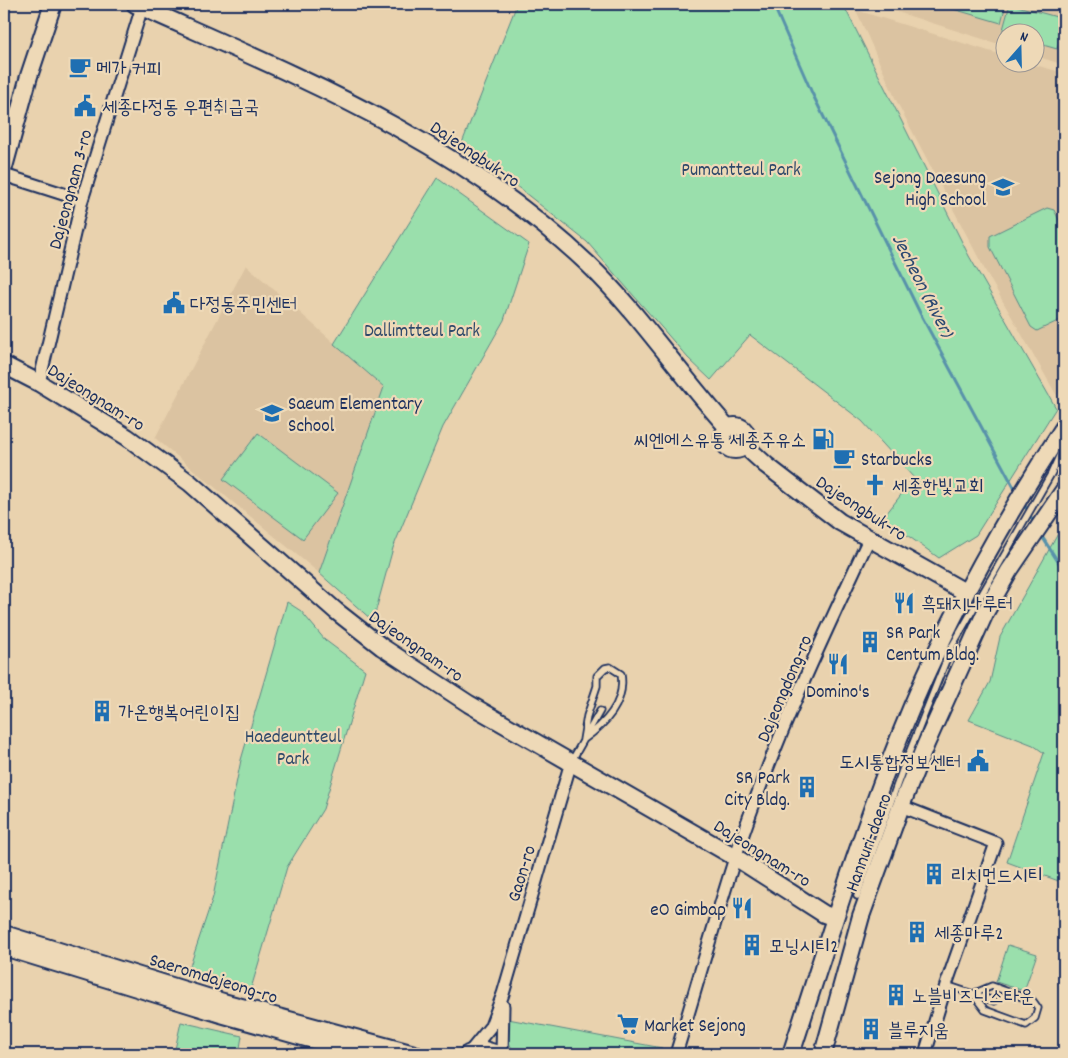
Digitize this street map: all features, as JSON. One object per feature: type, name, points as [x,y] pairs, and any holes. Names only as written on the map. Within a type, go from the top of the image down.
[{"type":"street","points":[[4,128],[43,4]]},
{"type":"street","points":[[4,167],[53,4]]},
{"type":"street","name":"Dajeongnam 3-ro","points":[[38,383],[82,200],[138,5]]},
{"type":"street","name":"Dajeongbuk-ro","points":[[138,5],[338,95],[432,146],[478,175],[538,220],[589,265],[640,321],[695,392],[728,428],[734,426],[741,428],[746,438],[744,445],[766,465],[840,522],[965,592]]},
{"type":"street","points":[[4,175],[82,200]]},
{"type":"street","name":"Dajeongnam-ro","points":[[4,365],[38,383],[127,437],[190,483],[336,612],[382,647],[469,704],[735,858],[824,914],[836,918]]},
{"type":"street","points":[[1046,468],[1064,426]]},
{"type":"street","name":"Hannuri-daero","points":[[792,1054],[836,918],[901,732],[965,592],[993,544],[1046,468]]},
{"type":"street","name":"Hannuri-daero","points":[[823,1054],[861,916],[901,806],[1005,565],[1064,490]]},
{"type":"street","name":"Dajeongdong-ro","points":[[676,1054],[735,858],[772,760],[816,653],[869,539]]},
{"type":"street","name":"Gaon-ro","points":[[503,994],[571,762]]},
{"type":"street","points":[[901,806],[996,843],[946,985],[925,1054]]},
{"type":"street","name":"Saeromdajeong-ro","points":[[4,934],[223,1002],[414,1054]]},
{"type":"street","name":"Saeromdajeong-ro","points":[[4,947],[221,1014],[363,1054]]},
{"type":"street","points":[[468,1054],[491,1026],[503,994]]},
{"type":"street","points":[[502,1054],[503,994]]},
{"type":"street","points":[[468,1054],[482,1050],[498,1054]]},
{"type":"lane","points":[[857,896],[903,768],[943,666],[1005,565],[1046,468],[1064,446]]},
{"type":"lane","points":[[605,668],[615,669],[621,674],[623,684],[620,697],[603,726],[583,740],[587,716],[597,686],[597,676],[605,668]]},
{"type":"lane","points":[[571,762],[600,711]]},
{"type":"lane","points":[[946,985],[994,1001]]},
{"type":"lane","points":[[992,986],[1033,1001],[1038,1008],[1035,1018],[1026,1025],[984,1010],[973,994],[992,986]]},
{"type":"shaded area","points":[[872,4],[1064,4],[1064,65],[1046,59],[1046,22],[996,22],[996,43]]},
{"type":"shaded area","name":"Sejong Daesung High School","points":[[856,10],[996,53],[996,72],[1046,72],[1046,68],[1064,73],[1064,388],[1057,396],[986,272],[897,102]]},
{"type":"shaded area","name":"Saeum Elementary School","points":[[246,265],[384,387],[319,573],[155,438]]},
{"type":"green space","name":"Pumantteul Park","points":[[517,4],[843,4],[969,256],[1056,408],[976,535],[939,558],[883,518],[914,478],[862,421],[750,335],[711,380],[688,358],[587,242],[462,143]]},
{"type":"green space","points":[[936,4],[1006,4],[1001,22]]},
{"type":"green space","points":[[1010,4],[1064,19],[1057,49],[1046,46],[1046,22],[1005,22]]},
{"type":"green space","name":"Dallimtteul Park","points":[[437,178],[529,244],[504,320],[443,427],[393,548],[373,621],[319,573],[384,387],[334,344]]},
{"type":"green space","points":[[1047,208],[1054,210],[1064,230],[1064,318],[1037,331],[1031,327],[990,247],[990,236]]},
{"type":"green space","points":[[258,433],[338,493],[303,539],[223,479]]},
{"type":"green space","points":[[1064,523],[1064,883],[1007,862],[1044,753],[1033,745],[969,720],[990,682],[1000,637]]},
{"type":"green space","name":"Haedeuntteul Park","points":[[287,602],[301,611],[325,640],[365,670],[323,809],[287,867],[250,992],[188,972],[213,897],[241,760]]},
{"type":"green space","points":[[1008,945],[1037,954],[1024,991],[996,982]]},
{"type":"green space","points":[[508,1019],[662,1048],[660,1054],[515,1054],[508,1041]]},
{"type":"green space","points":[[181,1022],[242,1036],[239,1054],[174,1054]]},
{"type":"waterway","name":"Jecheon (River)","points":[[773,4],[812,93],[921,315],[1017,493]]},
{"type":"waterway","name":"Jecheon (River)","points":[[1023,502],[1034,523]]},
{"type":"waterway","name":"Jecheon (River)","points":[[1041,535],[1064,571]]},
{"type":"place","name":"메가 커피","points":[[80,67]]},
{"type":"place","name":"세종다정동 우편취급국","points":[[85,106]]},
{"type":"place","name":"Sejong Daesung High School","points":[[1003,187]]},
{"type":"place","name":"다정동주민센터","points":[[174,303]]},
{"type":"place","name":"Saeum Elementary School","points":[[272,413]]},
{"type":"place","name":"씨엔에스유통 세종주유소","points":[[823,439]]},
{"type":"place","name":"Starbucks","points":[[844,458]]},
{"type":"place","name":"세종한빛교회","points":[[875,485]]},
{"type":"place","name":"흑돼지나루터","points":[[904,603]]},
{"type":"place","name":"SR Park Centum Bldg.","points":[[870,642]]},
{"type":"place","name":"Domino's","points":[[838,664]]},
{"type":"place","name":"가온행복어린이집","points":[[102,711]]},
{"type":"place","name":"도시통합정보센터","points":[[978,761]]},
{"type":"place","name":"SR Park City Bldg.","points":[[807,787]]},
{"type":"place","name":"리치먼드시티","points":[[934,874]]},
{"type":"place","name":"eO Gimbap","points":[[742,908]]},
{"type":"place","name":"세종마루2","points":[[917,932]]},
{"type":"place","name":"모닝시티2","points":[[752,945]]},
{"type":"place","name":"노블비즈니스타운","points":[[896,995]]},
{"type":"place","name":"Market Sejong","points":[[628,1024]]},
{"type":"place","name":"블루지움","points":[[871,1029]]}]
